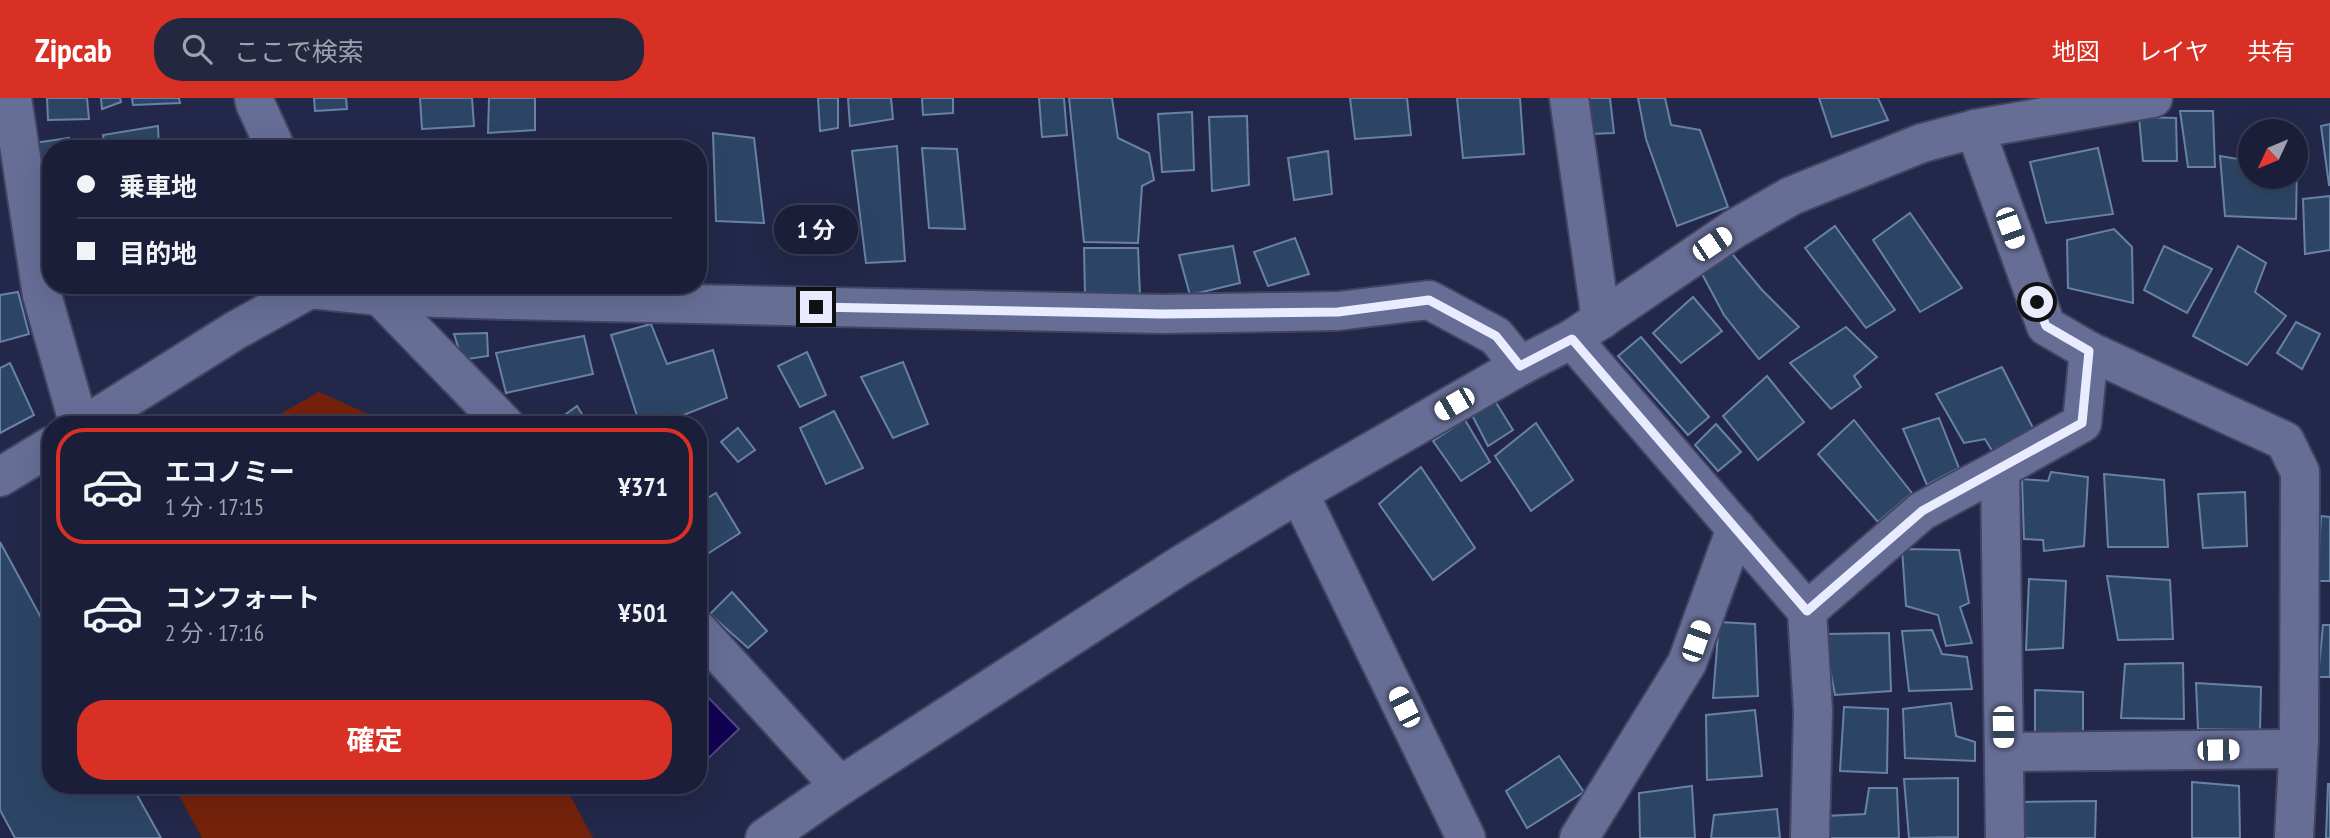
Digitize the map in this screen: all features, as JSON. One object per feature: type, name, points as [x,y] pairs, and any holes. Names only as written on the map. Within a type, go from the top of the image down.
[{"type":"street","points":[[12,98],[42,295],[76,416]]},
{"type":"street","points":[[254,98],[272,140]]},
{"type":"street","points":[[1569,98],[1587,329],[1736,528],[1807,611],[1813,711],[1810,838]]},
{"type":"street","points":[[765,838],[840,786],[1181,565],[1299,493],[1587,329],[1734,229],[1791,196],[1922,143],[1975,129],[2153,98]]},
{"type":"street","points":[[1975,129],[2046,326],[2089,351],[2285,441],[2300,472],[2298,748],[2294,838]]},
{"type":"street","points":[[99,416],[236,330],[301,294]]},
{"type":"street","points":[[358,294],[495,416]]},
{"type":"street","points":[[460,294],[1162,314],[1338,312],[1429,300],[1496,336],[1520,366]]},
{"type":"street","points":[[1807,611],[1922,511],[2082,423],[2089,351]]},
{"type":"street","points":[[0,477],[42,451]]},
{"type":"street","points":[[2000,469],[2005,838]]},
{"type":"street","points":[[1299,493],[1466,838]]},
{"type":"street","points":[[1579,838],[1688,663],[1736,528]]},
{"type":"street","points":[[707,640],[840,786]]},
{"type":"street","points":[[2004,752],[2298,748]]},
{"type":"shaded area","points":[[319,392],[369,416],[276,416]]},
{"type":"shaded area","points":[[707,696],[739,729],[707,759]]},
{"type":"shaded area","points":[[178,794],[569,794],[593,838],[202,838]]},
{"type":"building","points":[[47,98],[87,98],[89,119],[48,120]]},
{"type":"building","points":[[101,98],[120,98],[121,102],[102,109]]},
{"type":"building","points":[[132,98],[179,98],[180,103],[133,105]]},
{"type":"building","points":[[314,98],[346,98],[347,109],[315,111]]},
{"type":"building","points":[[420,98],[472,98],[474,126],[422,129]]},
{"type":"building","points":[[489,98],[535,98],[535,130],[488,133]]},
{"type":"building","points":[[818,98],[838,98],[838,128],[820,131]]},
{"type":"building","points":[[848,98],[891,98],[893,119],[850,126]]},
{"type":"building","points":[[922,98],[953,98],[953,113],[923,115]]},
{"type":"building","points":[[1039,98],[1064,98],[1067,135],[1042,137]]},
{"type":"building","points":[[1069,98],[1112,98],[1118,138],[1149,153],[1154,180],[1142,186],[1138,243],[1084,242]]},
{"type":"building","points":[[1350,98],[1407,98],[1411,135],[1355,139]]},
{"type":"building","points":[[1457,98],[1520,98],[1524,154],[1463,158]]},
{"type":"building","points":[[1582,98],[1610,98],[1614,133],[1590,134]]},
{"type":"building","points":[[1638,98],[1665,98],[1671,125],[1700,130],[1728,207],[1677,226],[1646,139]]},
{"type":"building","points":[[1819,98],[1878,98],[1888,120],[1832,137]]},
{"type":"building","points":[[2180,111],[2213,111],[2215,167],[2188,167]]},
{"type":"building","points":[[1192,112],[1194,170],[1162,172],[1158,114]]},
{"type":"building","points":[[1247,116],[1249,185],[1212,191],[1209,117]]},
{"type":"building","points":[[2139,117],[2176,118],[2177,161],[2143,161]]},
{"type":"building","points":[[2330,124],[2330,185],[2329,185],[2321,126]]},
{"type":"building","points":[[158,126],[159,140],[104,140],[103,135]]},
{"type":"building","points":[[713,133],[754,138],[764,223],[716,221]]},
{"type":"building","points":[[42,142],[42,208],[40,208],[27,144]]},
{"type":"building","points":[[897,146],[905,261],[866,263],[852,151]]},
{"type":"building","points":[[922,148],[957,149],[965,229],[929,228]]},
{"type":"building","points":[[2098,148],[2113,214],[2046,223],[2030,162]]},
{"type":"building","points":[[1328,151],[1332,194],[1294,200],[1288,158]]},
{"type":"building","points":[[2220,156],[2238,159],[2238,189],[2297,189],[2296,219],[2225,216]]},
{"type":"building","points":[[2330,196],[2330,250],[2305,254],[2303,199]]},
{"type":"building","points":[[1910,213],[1962,288],[1920,312],[1873,240]]},
{"type":"building","points":[[1835,226],[1895,310],[1866,328],[1805,248]]},
{"type":"building","points":[[2114,229],[2132,247],[2133,303],[2068,288],[2067,240]]},
{"type":"building","points":[[1295,238],[1309,274],[1268,286],[1254,252]]},
{"type":"building","points":[[1233,246],[1240,283],[1190,295],[1179,255]]},
{"type":"building","points":[[2164,246],[2212,269],[2187,313],[2144,290]]},
{"type":"building","points":[[2238,246],[2266,263],[2255,292],[2286,316],[2247,365],[2193,336]]},
{"type":"building","points":[[1084,248],[1138,248],[1140,296],[1085,295]]},
{"type":"building","points":[[1729,250],[1762,290],[1799,327],[1759,359],[1724,315],[1701,272]]},
{"type":"building","points":[[18,292],[29,334],[0,342],[0,295]]},
{"type":"building","points":[[1693,297],[1722,331],[1681,363],[1653,333]]},
{"type":"building","points":[[2296,322],[2320,334],[2302,369],[2277,353]]},
{"type":"building","points":[[651,324],[667,364],[713,350],[727,398],[681,416],[637,416],[611,335]]},
{"type":"building","points":[[1846,327],[1877,357],[1854,376],[1861,387],[1831,409],[1790,363]]},
{"type":"building","points":[[487,333],[488,356],[462,360],[454,334]]},
{"type":"building","points":[[584,336],[593,374],[506,393],[496,353]]},
{"type":"building","points":[[1641,337],[1709,417],[1688,435],[1618,356]]},
{"type":"building","points":[[807,352],[826,395],[800,407],[778,366]]},
{"type":"building","points":[[903,362],[928,424],[893,438],[861,377]]},
{"type":"building","points":[[10,363],[34,415],[0,433],[0,368]]},
{"type":"building","points":[[2002,367],[2035,432],[1994,454],[1985,439],[1964,443],[1936,394]]},
{"type":"building","points":[[1767,376],[1804,422],[1758,460],[1723,416]]},
{"type":"building","points":[[1495,401],[1513,430],[1488,446],[1472,415]]},
{"type":"building","points":[[577,406],[583,416],[563,416]]},
{"type":"building","points":[[834,411],[863,468],[826,484],[800,428]]},
{"type":"building","points":[[1939,418],[1959,468],[1927,485],[1903,429]]},
{"type":"building","points":[[1465,420],[1490,462],[1461,481],[1433,441]]},
{"type":"building","points":[[1854,420],[1912,493],[1878,522],[1818,454]]},
{"type":"building","points":[[1536,423],[1573,480],[1531,511],[1495,456]]},
{"type":"building","points":[[1716,424],[1741,452],[1718,471],[1695,445]]},
{"type":"building","points":[[738,428],[755,450],[738,462],[721,442]]},
{"type":"building","points":[[1421,467],[1475,548],[1433,580],[1379,504]]},
{"type":"building","points":[[2051,472],[2088,477],[2084,546],[2044,551],[2043,540],[2024,539],[2022,479],[2048,481]]},
{"type":"building","points":[[2104,474],[2164,480],[2168,547],[2108,547]]},
{"type":"building","points":[[2245,492],[2247,546],[2203,548],[2198,494]]},
{"type":"building","points":[[716,493],[740,533],[707,554],[707,498]]},
{"type":"building","points":[[2321,516],[2330,517],[2330,581],[2317,581]]},
{"type":"building","points":[[0,542],[42,619],[42,794],[136,794],[161,838],[15,838],[0,810]]},
{"type":"building","points":[[1902,549],[1959,550],[1969,603],[1960,607],[1972,643],[1946,646],[1938,615],[1906,606]]},
{"type":"building","points":[[2107,576],[2170,580],[2173,639],[2118,640]]},
{"type":"building","points":[[2029,579],[2066,581],[2063,648],[2026,650]]},
{"type":"building","points":[[732,592],[767,631],[748,648],[710,614]]},
{"type":"building","points":[[1719,622],[1755,624],[1758,696],[1713,698]]},
{"type":"building","points":[[2323,625],[2330,625],[2330,677],[2318,677]]},
{"type":"building","points":[[1932,630],[1942,654],[1967,657],[1972,689],[1909,691],[1902,631]]},
{"type":"building","points":[[1889,633],[1891,691],[1835,695],[1823,634]]},
{"type":"building","points":[[2183,663],[2184,719],[2121,718],[2125,664]]},
{"type":"building","points":[[2196,683],[2261,687],[2260,730],[2198,729]]},
{"type":"building","points":[[2035,690],[2083,692],[2083,736],[2035,733]]},
{"type":"building","points":[[1951,703],[1956,736],[1975,742],[1975,761],[1905,758],[1903,709]]},
{"type":"building","points":[[1844,707],[1888,709],[1887,773],[1840,771]]},
{"type":"building","points":[[1755,710],[1762,776],[1707,780],[1706,715]]},
{"type":"building","points":[[1559,756],[1584,792],[1527,828],[1506,791]]},
{"type":"building","points":[[1958,778],[1958,837],[1909,838],[1904,779]]},
{"type":"building","points":[[2192,782],[2239,786],[2240,838],[2192,838]]},
{"type":"building","points":[[2328,784],[2330,838],[2326,838]]},
{"type":"building","points":[[1692,786],[1695,838],[1640,838],[1639,793]]},
{"type":"building","points":[[1869,788],[1897,788],[1899,838],[1826,838],[1826,816],[1865,814]]},
{"type":"building","points":[[2096,801],[2095,838],[2024,838],[2022,802]]},
{"type":"building","points":[[1777,809],[1780,838],[1711,838],[1714,815]]},
{"type":"route","points":[[816,307],[1162,314],[1338,312],[1429,300],[1496,336],[1520,366],[1572,339],[1807,611],[1922,511],[2082,423],[2089,351],[2046,326],[2037,302]]}]
